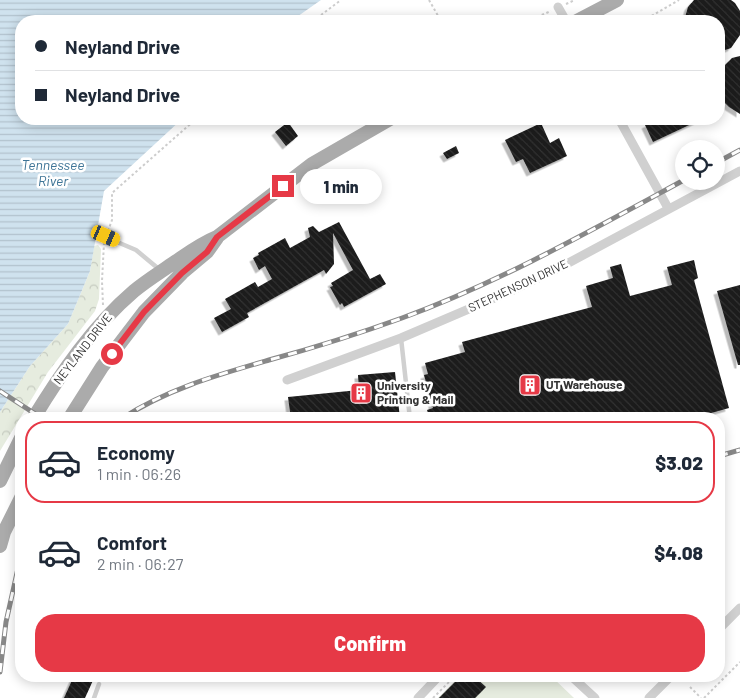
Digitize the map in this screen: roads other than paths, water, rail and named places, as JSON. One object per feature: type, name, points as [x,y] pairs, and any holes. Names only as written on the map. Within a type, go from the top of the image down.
[{"type":"main road","points":[[588,15],[617,0]]},
{"type":"main road","name":"NEYLAND DRIVE","points":[[38,412],[90,336],[125,299],[201,244],[217,237],[312,164],[378,125]]},
{"type":"main road","name":"NEYLAND DRIVE","points":[[73,412],[102,367],[144,312],[182,273],[207,252],[217,237]]},
{"type":"main road","points":[[0,481],[15,450]]},
{"type":"main road","points":[[0,546],[4,532],[15,510]]},
{"type":"street","points":[[558,8],[562,15]]},
{"type":"street","points":[[622,125],[668,208]]},
{"type":"street","name":"STEPHENSON DRIVE","points":[[287,380],[401,338],[513,290],[559,268],[668,208],[740,172]]},
{"type":"street","points":[[725,623],[740,608]]},
{"type":"street","points":[[418,698],[433,682]]},
{"type":"street","points":[[578,682],[595,698]]},
{"type":"street","points":[[649,698],[665,682]]},
{"type":"lane","points":[[96,233],[136,250],[162,271]]},
{"type":"lane","points":[[401,338],[409,412]]},
{"type":"lane","points":[[94,698],[99,684]]},
{"type":"water","name":"Tennessee River","points":[[0,0],[321,0],[300,15],[15,15],[15,125],[176,125],[104,191],[90,271],[68,324],[30,366],[0,412]]},
{"type":"railway","points":[[725,158],[740,150]]},
{"type":"railway","points":[[132,412],[156,399],[193,384],[230,371],[352,335],[438,304],[510,272],[675,185]]},
{"type":"railway","points":[[0,391],[32,412]]},
{"type":"railway","points":[[725,454],[740,450]]},
{"type":"railway","points":[[0,672],[6,622],[15,582]]},
{"type":"place","name":"UT Warehouse","points":[[530,385]]},
{"type":"place","name":"University Printing & Mail","points":[[361,393]]}]
